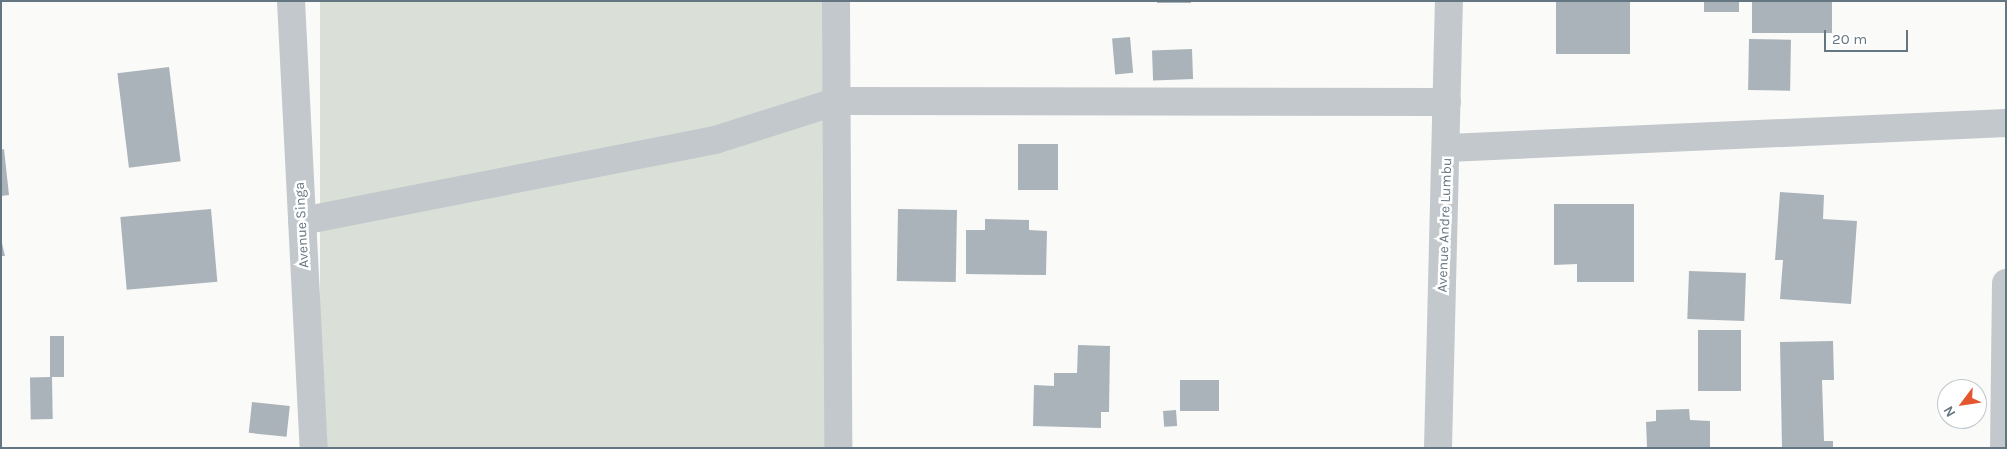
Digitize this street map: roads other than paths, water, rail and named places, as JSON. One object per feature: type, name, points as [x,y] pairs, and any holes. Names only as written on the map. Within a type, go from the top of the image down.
[{"type":"street","name":"Avenue Singa","points":[[291,1],[314,448]]},
{"type":"street","points":[[836,1],[838,101],[838,448]]},
{"type":"street","name":"Avenue Andre Lumbu","points":[[1438,448],[1448,148],[1449,1]]},
{"type":"street","points":[[302,221],[715,140],[838,101],[1447,102]]},
{"type":"street","points":[[1448,148],[2006,123]]},
{"type":"street","points":[[2004,448],[2006,283]]}]
